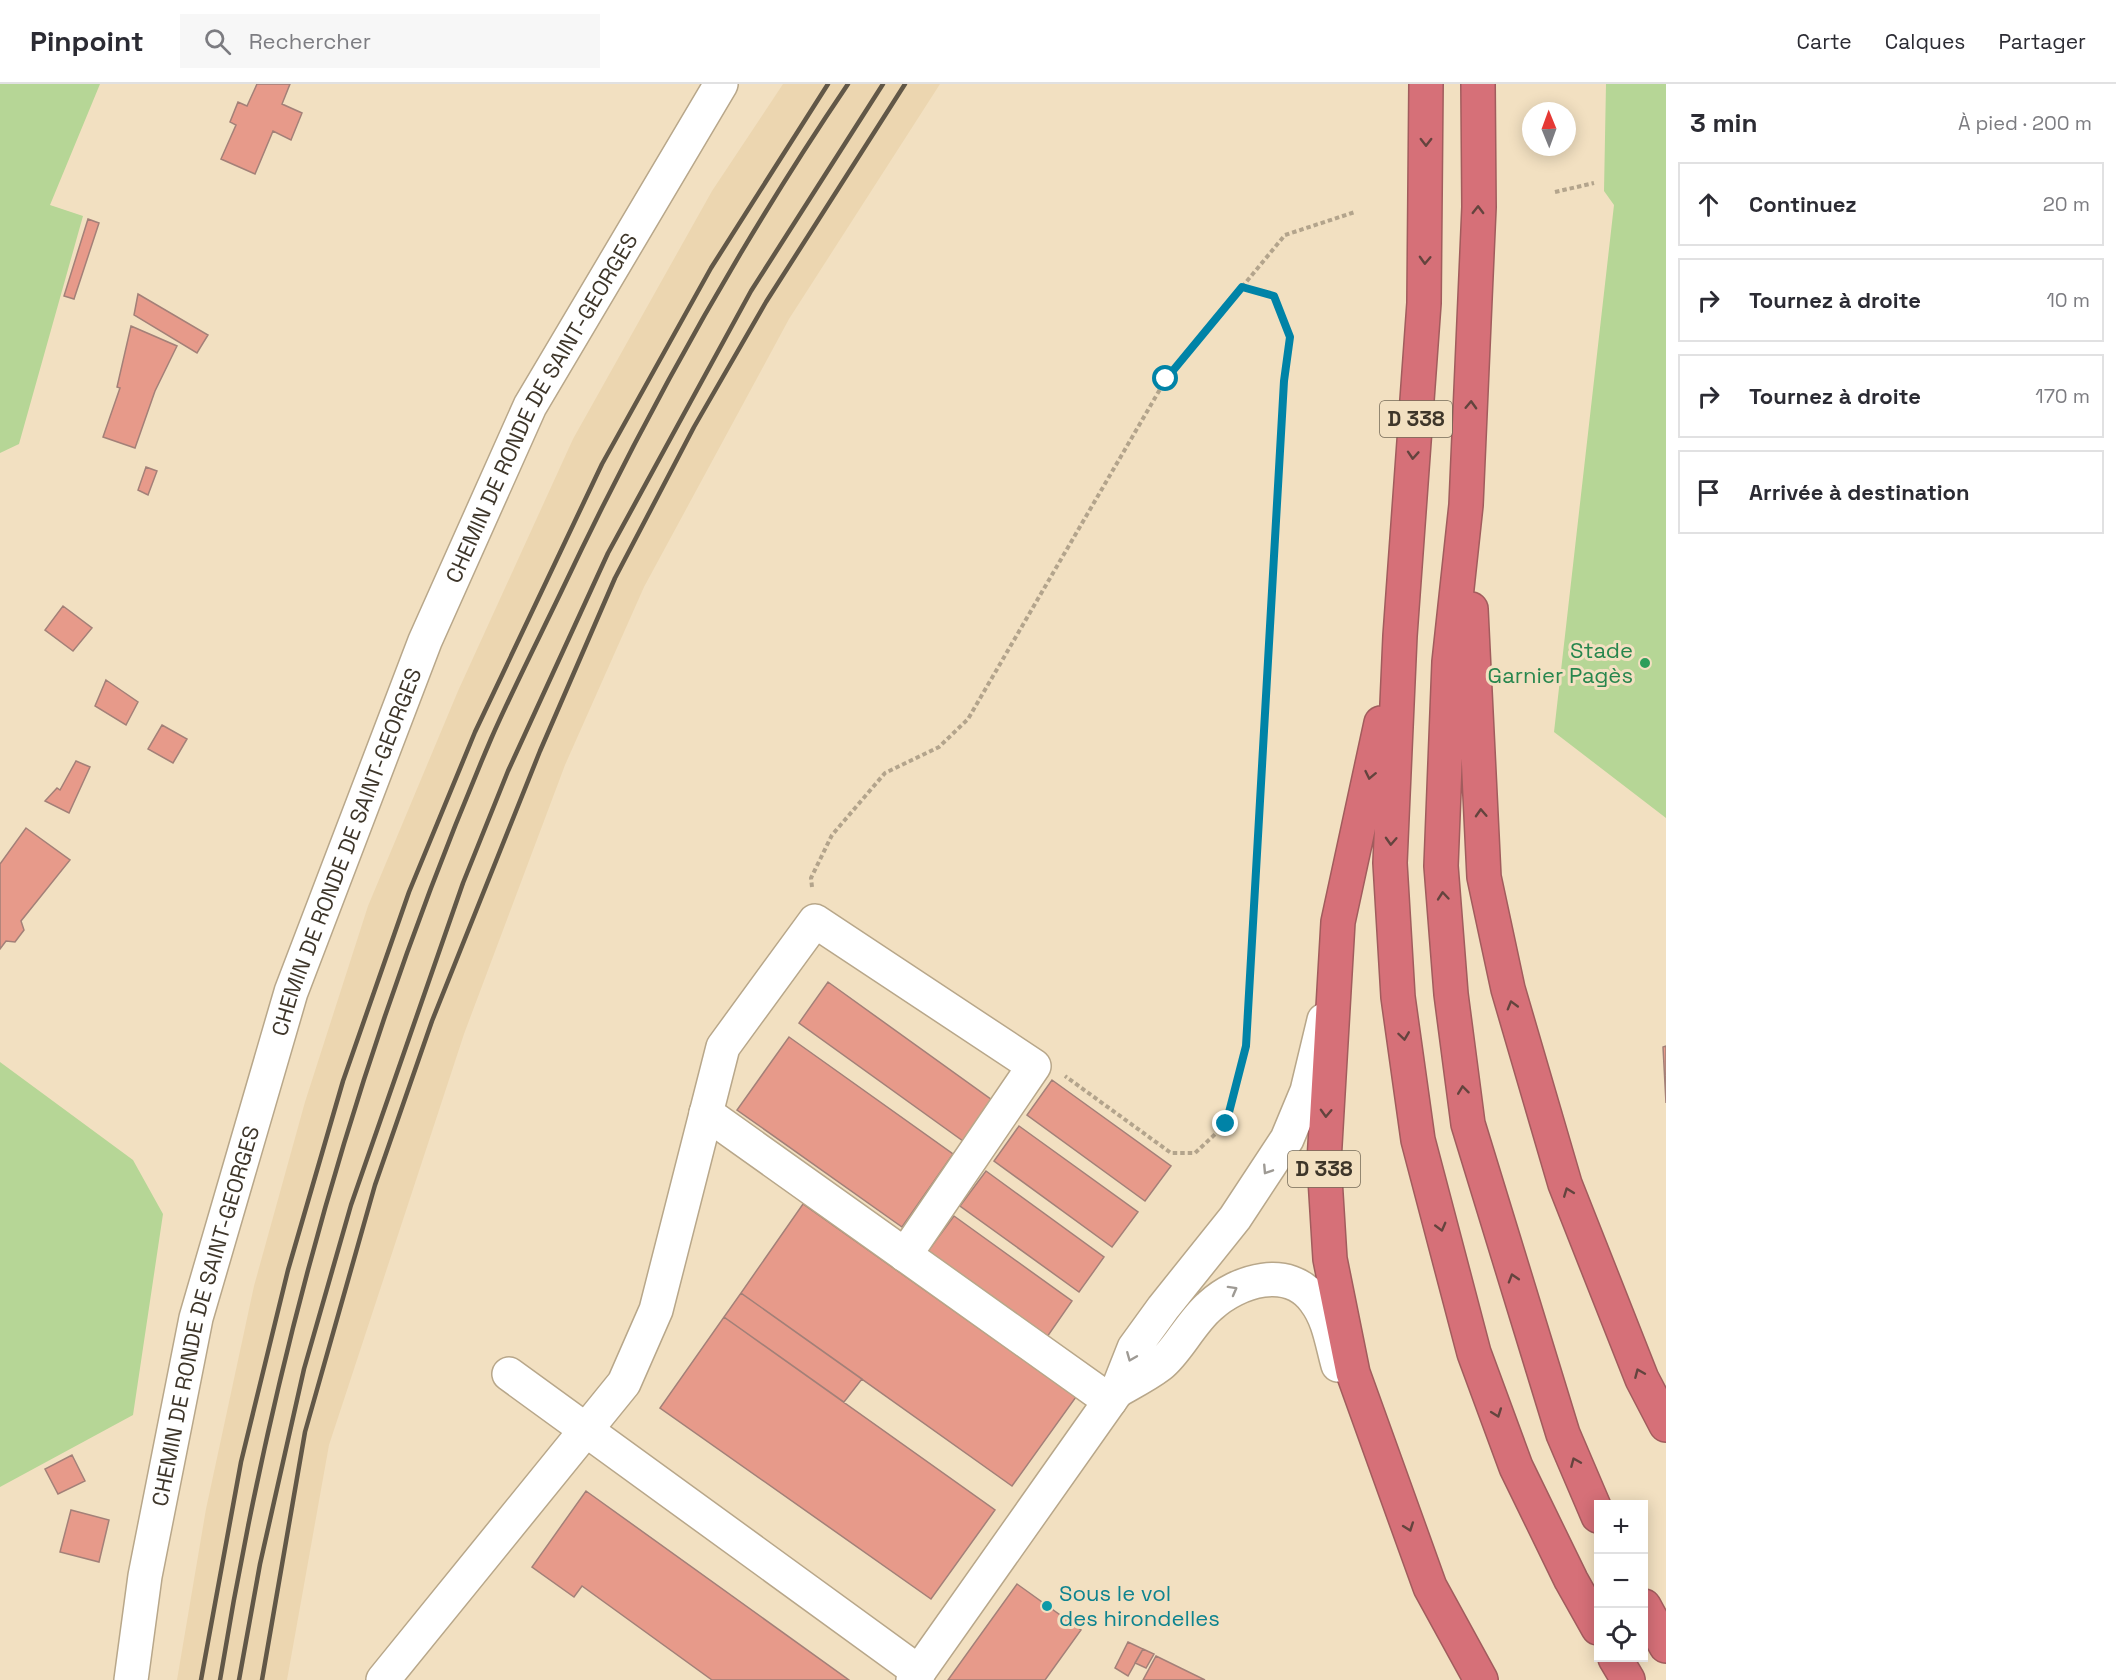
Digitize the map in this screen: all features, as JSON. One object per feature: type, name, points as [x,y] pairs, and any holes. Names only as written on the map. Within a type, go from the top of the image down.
[{"type":"highway","name":"D 338","points":[[1426,84],[1424,303],[1400,636],[1390,863],[1398,997],[1418,1140],[1474,1353],[1512,1456],[1571,1580],[1594,1619]]},
{"type":"highway","name":"D 338","points":[[1478,84],[1479,207],[1466,505],[1449,662],[1441,866],[1451,994],[1468,1124],[1530,1333],[1563,1434],[1594,1505]]},
{"type":"highway","name":"D 338","points":[[1466,505],[1484,877],[1508,989],[1564,1184],[1642,1379],[1666,1425]]},
{"type":"highway","name":"D 338","points":[[1400,636],[1338,922],[1324,1162],[1330,1259],[1353,1373],[1430,1587],[1481,1680]]},
{"type":"highway","points":[[1645,1608],[1666,1646]]},
{"type":"highway","points":[[1617,1662],[1628,1680]]},
{"type":"street","name":"CHEMIN DE RONDE DE SAINT-GEORGES","points":[[131,1680],[145,1576],[196,1318],[291,992],[425,641],[530,406],[721,84]]},
{"type":"street","points":[[383,1680],[624,1383],[656,1310],[723,1047],[815,921],[1034,1066],[905,1255]]},
{"type":"street","points":[[509,1374],[916,1676],[1114,1396],[1134,1348],[1235,1218],[1287,1139],[1307,1091],[1334,977]]},
{"type":"street","points":[[706,1113],[905,1255],[1114,1396]]},
{"type":"street","points":[[1114,1396],[1162,1364],[1188,1328],[1210,1305],[1231,1290],[1252,1280],[1274,1280],[1296,1286],[1315,1299],[1328,1327],[1356,1417],[1395,1489]]},
{"type":"path","points":[[1555,192],[1594,183]]},
{"type":"path","points":[[815,921],[812,878],[832,835],[885,773],[939,747],[968,719],[1166,379],[1285,235],[1355,212]]},
{"type":"path","points":[[1034,1066],[1053,1067],[1171,1153],[1195,1153],[1226,1124],[1246,1046],[1284,393],[1290,337],[1274,296],[1242,287]]},
{"type":"shaded area","points":[[783,84],[940,84],[789,319],[644,587],[565,765],[464,1034],[329,1445],[287,1680],[177,1680],[206,1509],[254,1286],[305,1102],[368,906],[458,691],[573,439],[712,191]]},
{"type":"green space","points":[[0,84],[100,84],[50,205],[83,216],[19,444],[0,453]]},
{"type":"green space","points":[[1606,84],[1666,84],[1666,818],[1554,732],[1614,205],[1604,191]]},
{"type":"green space","points":[[0,1062],[133,1160],[163,1214],[133,1415],[0,1487]]},
{"type":"building","points":[[257,84],[290,84],[282,104],[302,113],[291,140],[273,131],[255,174],[221,159],[236,125],[230,122],[238,102],[247,106]]},
{"type":"building","points":[[88,219],[99,223],[74,299],[64,296]]},
{"type":"building","points":[[138,294],[208,335],[197,353],[134,315]]},
{"type":"building","points":[[131,326],[177,346],[155,391],[135,448],[103,437],[120,388],[117,387]]},
{"type":"building","points":[[146,467],[157,471],[148,495],[138,490]]},
{"type":"building","points":[[63,606],[92,628],[73,651],[45,630]]},
{"type":"building","points":[[106,680],[138,702],[126,725],[95,706]]},
{"type":"building","points":[[162,725],[187,739],[173,763],[148,749]]},
{"type":"building","points":[[76,761],[90,767],[69,813],[45,801],[57,788],[60,790]]},
{"type":"building","points":[[26,828],[70,860],[21,921],[24,930],[15,942],[6,941],[0,949],[0,864]]},
{"type":"building","points":[[828,982],[992,1100],[963,1141],[799,1023]]},
{"type":"building","points":[[789,1037],[953,1154],[902,1227],[737,1110]]},
{"type":"building","points":[[1666,1046],[1666,1103],[1663,1047]]},
{"type":"building","points":[[1052,1080],[1171,1166],[1145,1201],[1027,1115]]},
{"type":"building","points":[[1019,1126],[1138,1212],[1112,1247],[994,1161]]},
{"type":"building","points":[[986,1171],[1104,1257],[1079,1292],[960,1206]]},
{"type":"building","points":[[803,1204],[1076,1397],[1012,1486],[741,1293]]},
{"type":"building","points":[[954,1216],[1072,1301],[1047,1337],[928,1251]]},
{"type":"building","points":[[741,1293],[862,1379],[844,1402],[724,1317]]},
{"type":"building","points":[[724,1317],[995,1510],[931,1599],[660,1408]]},
{"type":"building","points":[[72,1455],[85,1481],[58,1494],[45,1469]]},
{"type":"building","points":[[586,1491],[849,1680],[712,1680],[582,1586],[574,1597],[532,1567]]},
{"type":"building","points":[[71,1510],[109,1520],[99,1562],[60,1552]]},
{"type":"building","points":[[1017,1584],[1081,1630],[1045,1680],[948,1680]]},
{"type":"building","points":[[1128,1642],[1143,1649],[1128,1676],[1115,1668]]},
{"type":"building","points":[[1143,1649],[1154,1654],[1146,1668],[1135,1663]]},
{"type":"building","points":[[1156,1656],[1205,1680],[1143,1680]]},
{"type":"railway","points":[[201,1680],[241,1462],[288,1270],[343,1081],[409,892],[475,732],[602,464],[711,268],[828,84]]},
{"type":"railway","points":[[220,1680],[242,1559],[295,1320],[327,1202],[363,1084],[444,853],[508,702],[660,395],[769,206],[848,84]]},
{"type":"railway","points":[[239,1680],[260,1564],[304,1369],[351,1205],[463,883],[508,771],[608,553],[751,291],[883,84]]},
{"type":"railway","points":[[262,1680],[305,1432],[375,1185],[432,1021],[540,751],[615,578],[694,427],[766,302],[905,84]]},
{"type":"place","name":"Stade Garnier Pagès","points":[[1645,663]]},
{"type":"place","name":"Sous le vol des hirondelles","points":[[1047,1606]]},
{"type":"route","points":[[1166,379],[1242,287],[1274,296],[1290,337],[1284,381],[1246,1046],[1226,1124]]}]
